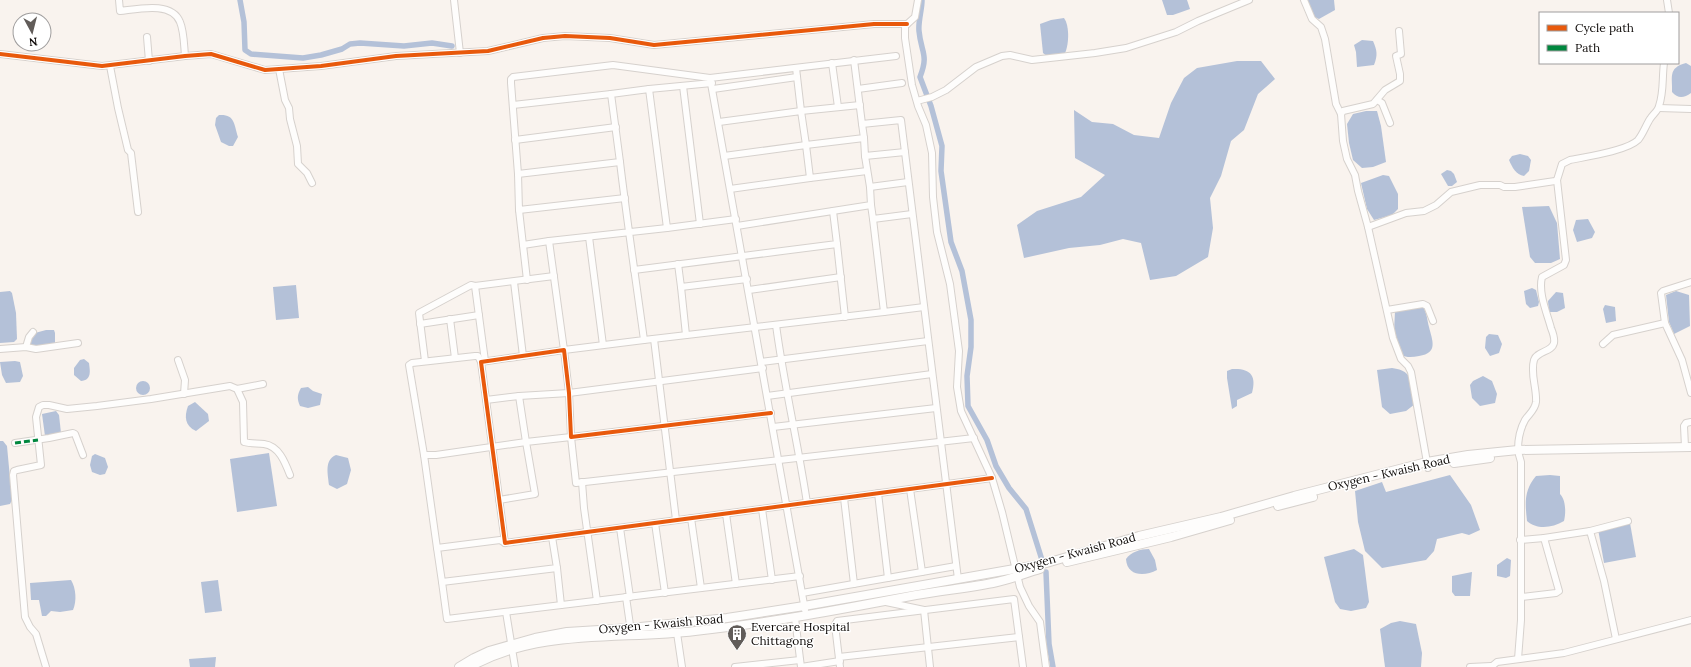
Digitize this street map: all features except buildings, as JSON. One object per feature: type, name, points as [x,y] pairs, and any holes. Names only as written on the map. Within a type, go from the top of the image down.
[{"type":"main road","name":"Oxygen - Kwaish Road","points":[[631,632],[677,633],[795,618],[884,601],[999,582],[1016,573],[1043,564],[1139,536],[1221,517],[1294,496],[1428,465],[1518,452],[1689,448]]},
{"type":"main road","name":"Oxygen - Kwaish Road","points":[[459,667],[479,655],[548,641],[573,637],[631,632],[804,606],[958,579],[1016,573],[1171,537],[1428,465]]},
{"type":"main road","name":"Oxygen - Kwaish Road","points":[[470,667],[512,648]]},
{"type":"street","points":[[119,0],[120,11],[163,8],[173,13],[180,21],[185,56]]},
{"type":"street","points":[[454,0],[460,53]]},
{"type":"street","points":[[918,0],[915,17],[904,28],[908,62],[917,101],[926,125],[932,153],[937,232],[950,284],[959,351],[957,387],[958,400],[961,411],[992,478],[1002,512],[1016,573],[1029,606],[1040,622],[1046,667]]},
{"type":"street","points":[[917,101],[932,97],[946,90],[976,67],[1002,56],[1010,55],[1032,60],[1126,48],[1176,32],[1198,21],[1249,0]]},
{"type":"street","points":[[1304,0],[1312,19],[1321,27],[1323,33],[1328,53],[1336,104],[1341,114],[1343,142],[1347,159],[1355,175],[1397,350],[1411,372],[1428,465]]},
{"type":"street","points":[[1667,0],[1669,12]]},
{"type":"street","points":[[0,54],[110,66],[211,54],[264,70],[321,66],[396,56],[488,51],[543,38],[565,36],[610,38],[654,45],[874,24],[907,24]]},
{"type":"street","points":[[1341,114],[1343,111],[1373,104],[1385,90],[1400,81],[1396,56],[1401,54],[1399,45],[1401,44],[1399,31]]},
{"type":"street","points":[[147,37],[149,61]]},
{"type":"street","points":[[527,280],[519,210],[511,79],[515,76],[613,65],[712,83],[796,68],[896,56]]},
{"type":"street","points":[[854,60],[884,312]]},
{"type":"street","points":[[832,63],[838,107]]},
{"type":"street","points":[[1518,659],[1521,633],[1521,468],[1518,452],[1519,436],[1526,420],[1534,410],[1536,402],[1533,374],[1534,359],[1538,354],[1550,348],[1554,344],[1554,338],[1543,298],[1541,280],[1543,276],[1564,265],[1566,260],[1557,180],[1562,164],[1570,160],[1624,148],[1634,144],[1639,139],[1652,116],[1659,108],[1663,89],[1662,76],[1664,64]]},
{"type":"street","points":[[110,66],[128,150],[131,153],[138,212]]},
{"type":"street","points":[[796,68],[810,178]]},
{"type":"street","points":[[279,69],[285,100],[289,108],[290,119],[297,146],[298,164],[307,173],[312,183]]},
{"type":"street","points":[[513,105],[649,89],[797,77]]},
{"type":"street","points":[[712,83],[806,616]]},
{"type":"street","points":[[858,88],[902,84]]},
{"type":"street","points":[[683,86],[700,224]]},
{"type":"street","points":[[649,89],[667,228]]},
{"type":"street","points":[[611,94],[644,340]]},
{"type":"street","points":[[1377,100],[1382,103],[1390,123]]},
{"type":"street","points":[[718,122],[860,105]]},
{"type":"street","points":[[1659,108],[1691,109]]},
{"type":"street","points":[[862,124],[901,120],[958,579]]},
{"type":"street","points":[[515,140],[616,127]]},
{"type":"street","points":[[724,156],[864,138]]},
{"type":"street","points":[[865,156],[905,152]]},
{"type":"street","points":[[518,174],[620,162]]},
{"type":"street","points":[[730,189],[867,171]]},
{"type":"street","points":[[1368,227],[1406,214],[1424,211],[1436,205],[1451,192],[1480,185],[1515,187],[1557,180]]},
{"type":"street","points":[[870,187],[908,182]]},
{"type":"street","points":[[519,210],[625,198]]},
{"type":"street","points":[[737,226],[871,205]]},
{"type":"street","points":[[833,211],[845,316]]},
{"type":"street","points":[[873,219],[912,214]]},
{"type":"street","points":[[523,244],[736,220]]},
{"type":"street","points":[[589,237],[603,345]]},
{"type":"street","points":[[549,241],[570,393],[571,437],[576,483],[974,438]]},
{"type":"street","points":[[634,270],[837,244]]},
{"type":"street","points":[[678,264],[686,335]]},
{"type":"street","points":[[425,361],[420,324],[420,312],[471,285],[475,286],[514,282],[554,276]]},
{"type":"street","points":[[749,290],[841,277]]},
{"type":"street","points":[[681,287],[747,279]]},
{"type":"street","points":[[514,282],[523,356]]},
{"type":"street","points":[[1691,282],[1661,293],[1665,323],[1682,360],[1691,394]]},
{"type":"street","points":[[475,286],[486,400],[505,543]]},
{"type":"street","points":[[1387,310],[1423,304],[1426,306],[1433,321]]},
{"type":"street","points":[[483,361],[603,345],[924,307]]},
{"type":"street","points":[[420,324],[479,315]]},
{"type":"street","points":[[450,319],[455,358]]},
{"type":"street","points":[[1603,344],[1614,335],[1665,323]]},
{"type":"street","points":[[776,325],[792,424],[800,458],[807,503]]},
{"type":"street","points":[[26,347],[29,337],[33,332]]},
{"type":"street","points":[[654,339],[666,426],[676,520]]},
{"type":"street","points":[[486,400],[519,396],[570,393],[660,382],[762,365],[781,359],[928,341]]},
{"type":"street","points":[[0,349],[26,347],[36,349],[78,343]]},
{"type":"street","points":[[483,361],[478,356],[475,356],[425,361],[412,363],[409,365],[424,454],[447,619],[800,576]]},
{"type":"street","points":[[178,360],[185,380],[184,394]]},
{"type":"street","points":[[768,396],[932,374]]},
{"type":"street","points":[[46,667],[36,634],[30,627],[25,617],[13,475],[14,471],[41,465],[36,411],[43,405],[67,409],[184,394],[230,386],[237,388],[263,384]]},
{"type":"street","points":[[237,388],[243,402],[244,442],[272,446],[282,456],[290,475]]},
{"type":"street","points":[[499,500],[535,494],[519,396]]},
{"type":"street","points":[[773,427],[936,408]]},
{"type":"street","points":[[424,454],[436,455],[526,442],[771,413]]},
{"type":"street","points":[[1689,448],[1684,426],[1686,423],[1691,422]]},
{"type":"street","points":[[15,443],[74,433],[82,451],[82,455]]},
{"type":"street","points":[[437,548],[500,540],[505,543],[992,478]]},
{"type":"street","points":[[582,482],[587,532],[597,601]]},
{"type":"street","points":[[910,489],[922,572]]},
{"type":"street","points":[[878,493],[888,578]]},
{"type":"street","points":[[844,498],[854,584]]},
{"type":"street","points":[[762,509],[772,580]]},
{"type":"street","points":[[726,514],[736,584]]},
{"type":"street","points":[[691,518],[701,588]]},
{"type":"street","points":[[1520,540],[1590,531],[1628,520]]},
{"type":"street","points":[[655,523],[665,593]]},
{"type":"street","points":[[620,528],[631,632]]},
{"type":"street","points":[[1590,531],[1604,581],[1616,639]]},
{"type":"street","points":[[552,537],[561,605]]},
{"type":"street","points":[[1521,597],[1556,593],[1559,591],[1544,538]]},
{"type":"street","points":[[802,593],[956,566]]},
{"type":"street","points":[[442,582],[557,568]]},
{"type":"street","points":[[840,662],[835,626],[837,621],[1014,600],[1024,667]]},
{"type":"street","points":[[884,601],[924,610]]},
{"type":"street","points":[[924,610],[930,667]]},
{"type":"street","points":[[506,612],[515,667]]},
{"type":"street","points":[[795,618],[801,667],[928,647],[1019,637]]},
{"type":"street","points":[[1470,667],[1491,666],[1497,662],[1564,653],[1691,620]]},
{"type":"street","points":[[677,633],[682,667]]},
{"type":"street","points":[[735,667],[800,660]]},
{"type":"water","points":[[1162,0],[1187,0],[1190,9],[1173,15],[1167,15]]},
{"type":"water","points":[[1306,0],[1334,0],[1335,10],[1319,19],[1312,16]]},
{"type":"water","points":[[1064,18],[1068,31],[1066,51],[1064,55],[1047,56],[1043,53],[1040,24],[1051,20]]},
{"type":"water","points":[[1362,40],[1373,41],[1376,53],[1374,65],[1357,67],[1354,45]]},
{"type":"water","points":[[1237,61],[1261,61],[1275,79],[1258,94],[1244,130],[1231,141],[1221,176],[1210,198],[1213,228],[1208,257],[1176,276],[1150,280],[1141,243],[1123,239],[1100,245],[1069,248],[1024,258],[1017,225],[1037,211],[1081,197],[1105,175],[1075,158],[1074,110],[1092,122],[1113,124],[1134,135],[1159,138],[1171,103],[1184,78],[1197,68]]},
{"type":"water","points":[[1686,63],[1691,66],[1691,93],[1683,97],[1679,97],[1672,92],[1672,74],[1676,68]]},
{"type":"water","points":[[1366,111],[1377,111],[1381,126],[1386,162],[1373,167],[1362,168],[1353,160],[1347,124],[1353,114]]},
{"type":"water","points":[[219,115],[228,116],[233,121],[238,137],[233,146],[229,146],[221,142],[215,125],[216,118]]},
{"type":"water","points":[[1520,154],[1528,156],[1531,160],[1529,171],[1524,176],[1513,168],[1509,160],[1512,156]]},
{"type":"water","points":[[1447,170],[1454,174],[1457,182],[1452,186],[1448,186],[1441,174]]},
{"type":"water","points":[[1383,175],[1389,176],[1398,194],[1398,209],[1392,215],[1374,220],[1367,209],[1361,183]]},
{"type":"water","points":[[1549,206],[1557,223],[1560,259],[1551,263],[1535,263],[1530,257],[1522,207]]},
{"type":"water","points":[[1588,219],[1595,232],[1592,238],[1577,242],[1573,230],[1576,220]]},
{"type":"water","points":[[296,285],[299,318],[276,320],[273,287]]},
{"type":"water","points":[[1532,288],[1536,290],[1539,302],[1538,306],[1530,308],[1526,304],[1524,291]]},
{"type":"water","points":[[10,291],[12,293],[16,313],[17,339],[14,342],[0,343],[0,292]]},
{"type":"water","points":[[1676,291],[1689,295],[1690,326],[1674,334],[1669,322],[1666,295]]},
{"type":"water","points":[[1556,292],[1563,293],[1565,308],[1557,312],[1549,312],[1548,301]]},
{"type":"water","points":[[1605,305],[1615,307],[1616,321],[1606,323],[1603,309]]},
{"type":"water","points":[[1423,306],[1432,337],[1432,349],[1429,352],[1419,356],[1403,356],[1401,355],[1394,332],[1395,311]]},
{"type":"water","points":[[46,330],[54,330],[55,343],[43,347],[31,345],[30,339],[35,333]]},
{"type":"water","points":[[1489,334],[1498,335],[1502,344],[1499,353],[1490,356],[1485,348],[1486,337]]},
{"type":"water","points":[[84,359],[89,363],[90,375],[87,379],[81,381],[74,375],[74,368],[80,360]]},
{"type":"water","points":[[0,362],[20,362],[23,376],[20,382],[6,383],[2,375]]},
{"type":"water","points":[[1392,368],[1405,372],[1408,375],[1411,380],[1415,404],[1406,411],[1390,414],[1382,407],[1377,370]]},
{"type":"water","points":[[1232,369],[1248,371],[1253,377],[1254,382],[1252,393],[1237,400],[1237,406],[1232,409],[1227,371]]},
{"type":"water","points":[[1483,376],[1492,381],[1497,394],[1495,403],[1480,406],[1472,398],[1470,385],[1473,381]]},
{"type":"water","points":[[140,381],[146,381],[150,385],[150,391],[146,395],[140,395],[136,391],[136,385]]},
{"type":"water","points":[[308,387],[313,391],[322,394],[320,405],[308,408],[300,406],[298,395],[300,390],[301,388]]},
{"type":"water","points":[[195,402],[208,414],[209,421],[196,431],[190,427],[186,421],[188,406]]},
{"type":"water","points":[[56,411],[59,415],[61,433],[45,436],[42,414]]},
{"type":"water","points":[[0,441],[3,441],[7,446],[12,500],[10,504],[0,506]]},
{"type":"water","points":[[269,453],[277,506],[237,512],[230,459]]},
{"type":"water","points":[[95,454],[105,458],[108,467],[105,474],[100,475],[92,472],[90,465],[92,456]]},
{"type":"water","points":[[336,455],[348,458],[351,470],[347,484],[337,489],[329,485],[328,472],[328,464],[332,457]]},
{"type":"water","points":[[1450,475],[1471,505],[1480,530],[1469,535],[1462,533],[1437,539],[1434,551],[1426,560],[1382,568],[1365,551],[1358,522],[1355,491],[1382,482],[1386,492]]},
{"type":"water","points":[[1536,476],[1560,476],[1560,494],[1565,507],[1564,521],[1545,527],[1535,526],[1527,521],[1527,492]]},
{"type":"water","points":[[1630,523],[1636,557],[1604,563],[1598,529]]},
{"type":"water","points":[[1149,549],[1155,560],[1157,570],[1147,574],[1137,574],[1129,569],[1126,559],[1130,554],[1136,551]]},
{"type":"water","points":[[1354,549],[1363,555],[1369,602],[1366,608],[1351,611],[1340,609],[1335,602],[1324,557]]},
{"type":"water","points":[[1507,558],[1511,560],[1510,576],[1506,578],[1497,576],[1497,565]]},
{"type":"water","points":[[1472,572],[1470,596],[1455,596],[1452,592],[1452,576]]},
{"type":"water","points":[[71,580],[75,595],[73,610],[60,612],[51,611],[46,616],[42,616],[39,600],[31,600],[30,583]]},
{"type":"water","points":[[218,580],[222,611],[205,613],[201,582]]},
{"type":"water","points":[[1400,621],[1416,624],[1422,653],[1421,667],[1385,667],[1380,629],[1391,623]]},
{"type":"water","points":[[216,657],[215,667],[190,667],[189,659]]},
{"type":"waterway","points":[[240,0],[244,22],[245,50],[251,54],[303,58],[321,55],[342,49],[350,44],[360,43],[404,46],[432,43],[452,46]]},
{"type":"waterway","points":[[922,0],[919,27],[924,54],[924,63],[920,77],[931,106],[942,146],[941,171],[951,242],[962,271],[971,320],[971,347],[967,376],[968,406],[987,440],[996,466],[1009,488],[1026,509],[1042,560]]},
{"type":"waterway","points":[[1046,572],[1049,644],[1053,667]]},
{"type":"marked path","points":[[15,443],[38,440]]},
{"type":"cycle path","points":[[0,54],[102,66],[211,54],[265,70],[321,66],[396,56],[488,51],[543,38],[565,36],[610,38],[654,45],[874,24],[907,24]]},
{"type":"cycle path","points":[[771,413],[571,437],[569,393],[564,350],[481,362],[505,543],[992,478]]},
{"type":"place","name":"Evercare Hospital Chittagong","points":[[737,651]]}]
